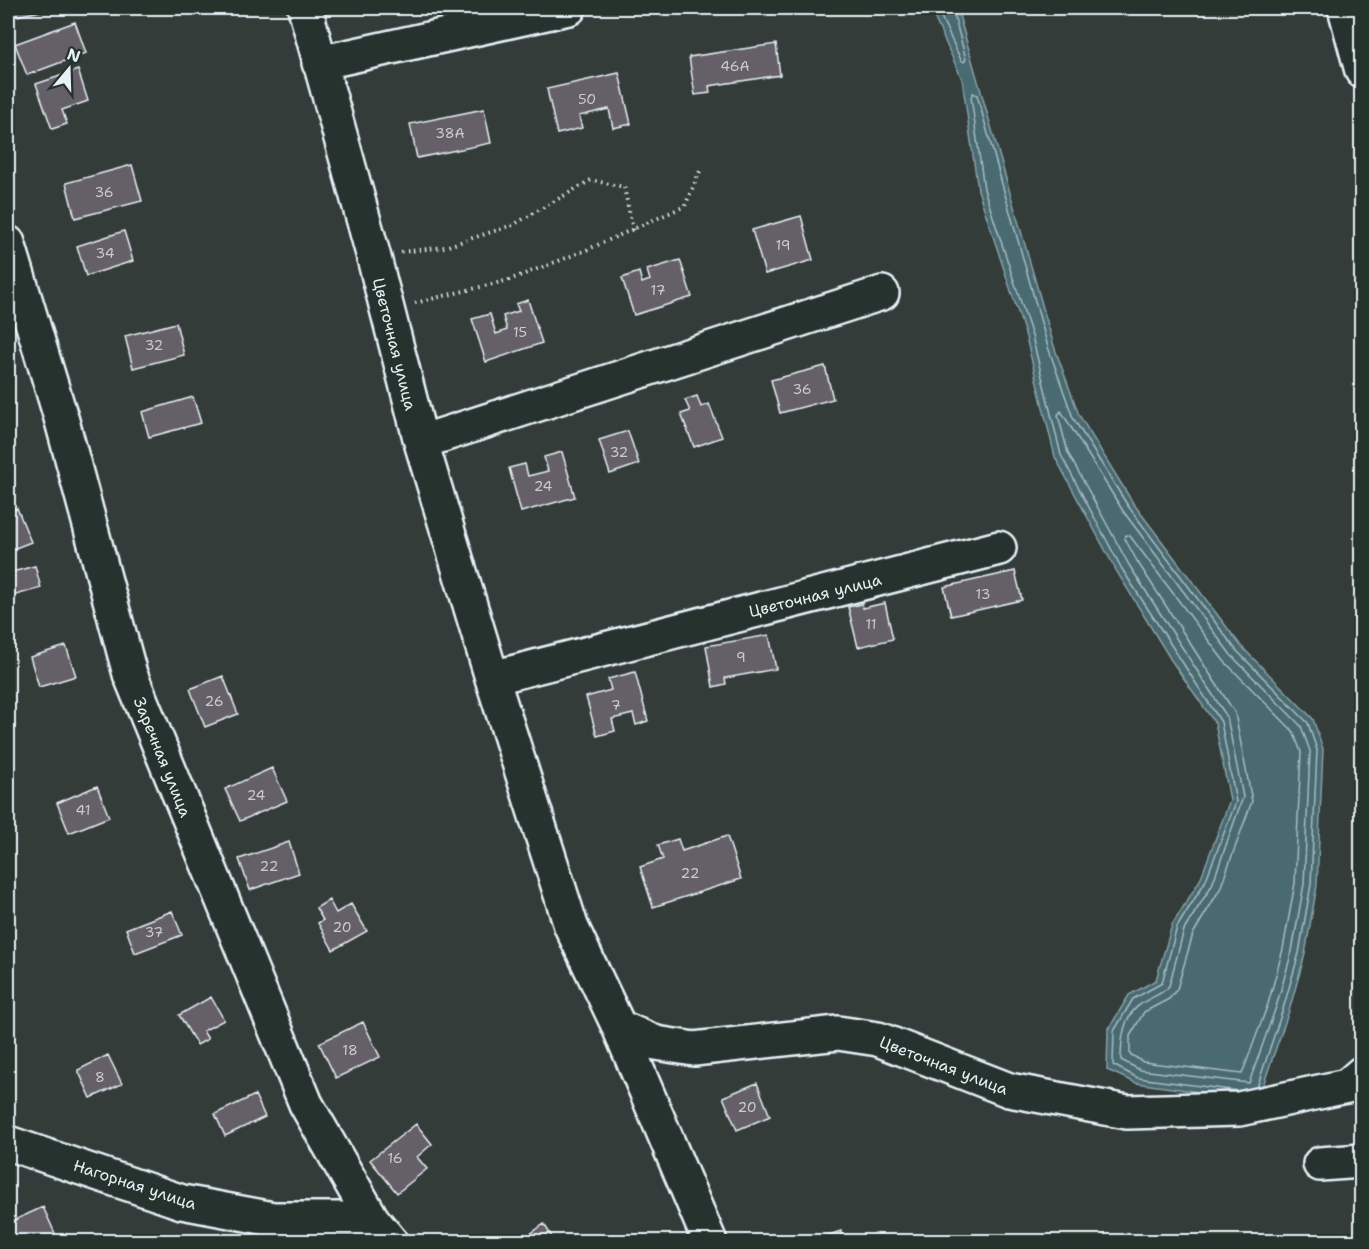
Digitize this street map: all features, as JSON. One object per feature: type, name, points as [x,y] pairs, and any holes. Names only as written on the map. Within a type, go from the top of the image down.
[{"type":"street","name":"Цветочная улица","points":[[305,8],[373,255],[385,310],[421,442],[492,678],[571,926],[620,1026],[710,1242]]},
{"type":"street","points":[[319,63],[569,8]]},
{"type":"street","points":[[1345,8],[1362,70]]},
{"type":"street","name":"Заречная улица","points":[[8,243],[62,421],[130,674],[249,971],[306,1104],[382,1230]]},
{"type":"street","points":[[421,442],[882,293]]},
{"type":"street","name":"Цветочная улица","points":[[492,678],[999,548]]},
{"type":"street","name":"Цветочная улица","points":[[620,1026],[656,1043],[694,1048],[838,1033],[878,1039],[1009,1090],[1127,1112],[1239,1109],[1347,1086],[1362,1073]]},
{"type":"street","name":"Нагорная улица","points":[[8,1143],[182,1202],[273,1219],[382,1230]]},
{"type":"street","points":[[1320,1164],[1362,1161]]},
{"type":"path","points":[[385,310],[509,280],[633,230],[685,206],[700,171]]},
{"type":"path","points":[[373,255],[445,247],[513,225],[591,180],[624,187],[633,230]]},
{"type":"water","points":[[930,8],[957,8],[1054,346],[1079,415],[1133,503],[1241,646],[1313,719],[1323,749],[1317,885],[1305,954],[1289,1011],[1259,1097],[1228,1096],[1136,1083],[1107,1070],[1108,1030],[1129,995],[1156,980],[1172,925],[1200,880],[1230,800],[1215,723],[1171,660],[1117,572],[1055,457],[1026,337],[978,190],[962,79]]},
{"type":"building","points":[[9,8],[56,8],[11,17]]},
{"type":"building","points":[[75,22],[86,53],[27,75],[15,44]]},
{"type":"building","points":[[776,44],[780,75],[709,86],[710,93],[695,95],[689,57]]},
{"type":"building","points":[[78,70],[88,101],[62,110],[67,124],[52,129],[36,84]]},
{"type":"building","points":[[619,73],[631,124],[613,128],[609,109],[579,116],[582,128],[557,134],[547,89]]},
{"type":"building","points":[[484,109],[491,143],[417,158],[410,124]]},
{"type":"building","points":[[132,165],[142,201],[75,218],[66,183]]},
{"type":"building","points":[[801,216],[813,260],[765,274],[752,230]]},
{"type":"building","points":[[124,231],[133,261],[86,276],[77,246]]},
{"type":"building","points":[[680,260],[692,297],[634,315],[622,278],[639,272],[642,283],[650,280],[647,270]]},
{"type":"building","points":[[528,300],[542,343],[486,362],[472,319],[490,314],[496,334],[507,330],[503,316],[519,311],[516,304]]},
{"type":"building","points":[[176,323],[184,355],[133,368],[125,336]]},
{"type":"building","points":[[825,366],[833,399],[780,413],[771,380]]},
{"type":"building","points":[[697,396],[701,407],[709,404],[722,437],[694,447],[681,414],[690,411],[685,400]]},
{"type":"building","points":[[193,397],[201,423],[149,437],[142,412]]},
{"type":"building","points":[[628,431],[639,464],[610,474],[599,440]]},
{"type":"building","points":[[562,452],[575,497],[521,512],[509,468],[525,464],[528,476],[548,471],[544,457]]},
{"type":"building","points":[[17,508],[31,542],[8,551],[8,512]]},
{"type":"building","points":[[35,566],[41,588],[8,597],[8,573]]},
{"type":"building","points":[[1015,571],[1022,600],[951,616],[944,587]]},
{"type":"building","points":[[885,603],[893,639],[858,647],[848,607],[862,604],[863,608]]},
{"type":"building","points":[[769,635],[776,669],[725,678],[726,684],[713,687],[706,646]]},
{"type":"building","points":[[66,646],[76,676],[39,687],[30,657]]},
{"type":"building","points":[[635,672],[648,721],[636,725],[633,714],[612,719],[615,731],[597,736],[586,697],[611,690],[608,679]]},
{"type":"building","points":[[223,676],[238,714],[205,727],[190,689]]},
{"type":"building","points":[[272,768],[287,801],[240,821],[225,789]]},
{"type":"building","points":[[97,786],[109,817],[69,833],[57,803]]},
{"type":"building","points":[[727,836],[741,879],[653,907],[640,867],[663,859],[658,845],[678,839],[682,851]]},
{"type":"building","points":[[289,842],[299,873],[250,890],[239,859]]},
{"type":"building","points":[[329,900],[336,913],[351,904],[367,931],[333,950],[318,923],[323,920],[316,908]]},
{"type":"building","points":[[172,911],[182,935],[135,953],[126,929]]},
{"type":"building","points":[[211,997],[224,1020],[203,1031],[208,1039],[197,1045],[179,1015]]},
{"type":"building","points":[[363,1022],[380,1057],[336,1078],[319,1043]]},
{"type":"building","points":[[108,1055],[122,1084],[91,1098],[78,1070]]},
{"type":"building","points":[[757,1083],[770,1116],[737,1130],[723,1097]]},
{"type":"building","points":[[255,1095],[265,1117],[225,1136],[215,1114]]},
{"type":"building","points":[[416,1124],[432,1144],[417,1157],[427,1169],[397,1193],[370,1160]]},
{"type":"building","points":[[43,1207],[58,1240],[8,1242],[8,1223]]},
{"type":"building","points":[[544,1224],[552,1237],[545,1242],[519,1242]]},
{"type":"building","points":[[841,1231],[845,1242],[808,1242]]}]
